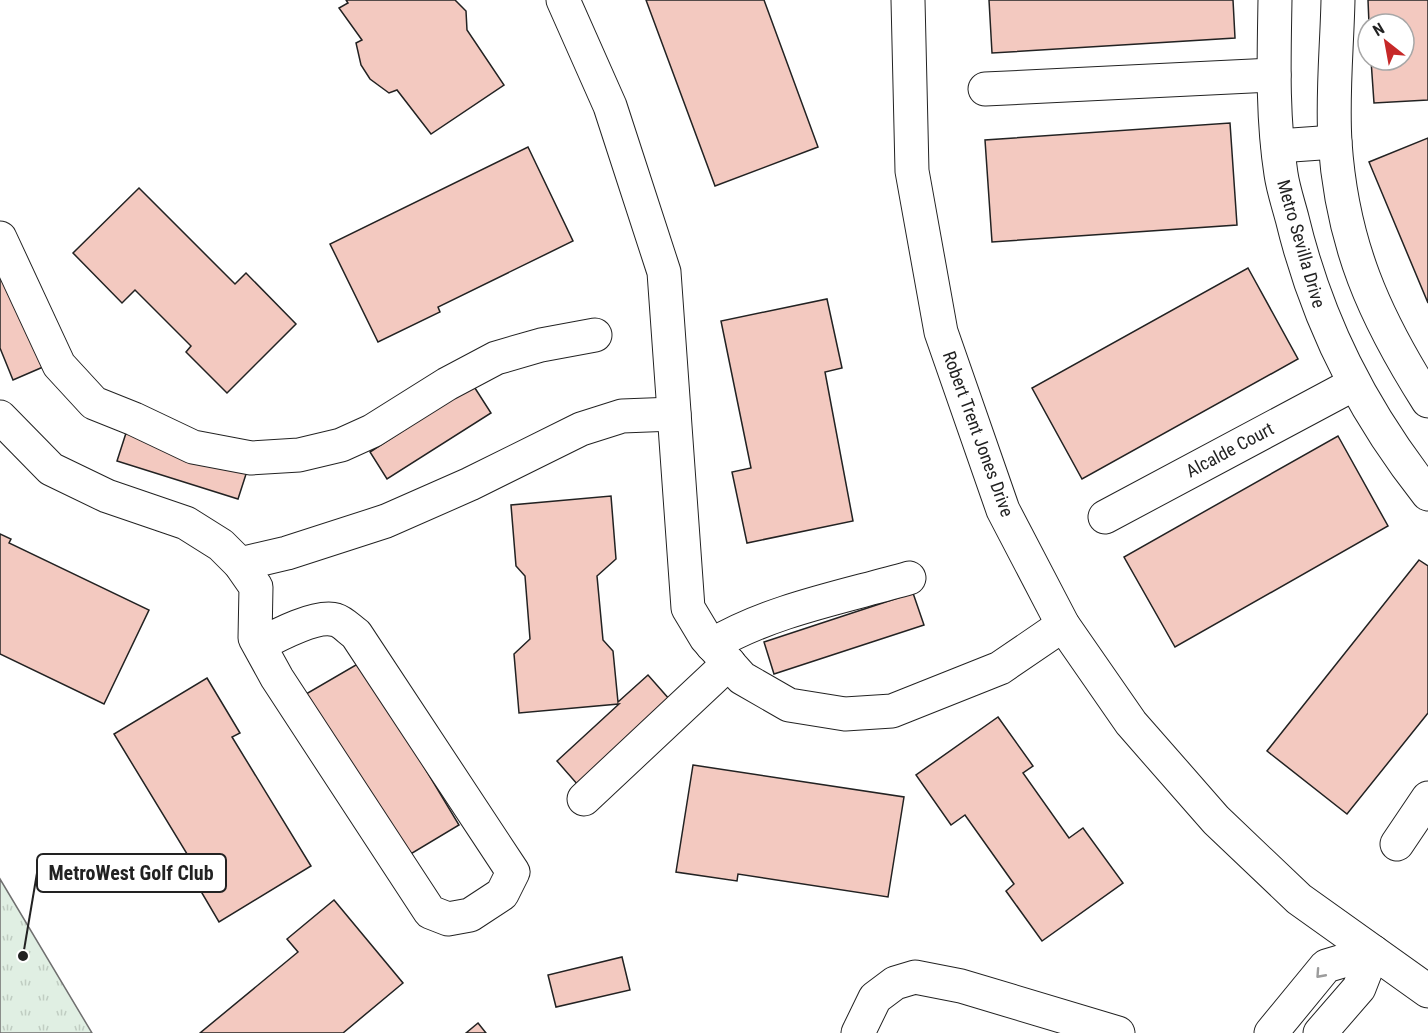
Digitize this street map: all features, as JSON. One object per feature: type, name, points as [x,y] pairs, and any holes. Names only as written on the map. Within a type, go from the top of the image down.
[{"type":"street","points":[[563,0],[610,106],[664,272],[688,608],[720,654],[742,678],[789,705],[845,714],[892,711],[1000,668],[1063,625]]},
{"type":"street","name":"Robert Trent Jones Drive","points":[[908,0],[912,171],[941,332],[1003,510],[1063,625],[1131,723],[1216,820],[1299,899],[1428,991]]},
{"type":"street","name":"Metro Sevilla Drive","points":[[1275,0],[1274,94],[1278,146],[1281,174],[1302,261],[1325,324],[1354,384],[1403,463],[1428,495]]},
{"type":"street","points":[[1338,0],[1335,142],[1345,214],[1358,266],[1374,308],[1401,359],[1428,401]]},
{"type":"street","points":[[985,89],[1274,75]]},
{"type":"street","points":[[1278,146],[1335,142]]},
{"type":"street","points":[[0,238],[59,365],[94,403],[135,419],[193,447],[251,458],[299,454],[341,445],[372,431],[447,384],[496,358],[542,345],[595,335]]},
{"type":"street","name":"Alcalde Court","points":[[1105,517],[1354,384]]},
{"type":"street","points":[[240,564],[287,553],[386,521],[470,484],[580,429],[622,416],[674,414]]},
{"type":"street","points":[[0,417],[51,469],[107,496],[186,523],[221,545],[240,564],[256,587],[255,638],[277,678],[430,912],[448,919],[470,915],[502,894],[513,872],[356,634],[337,620],[323,619],[281,633],[259,645]]},
{"type":"street","points":[[584,799],[720,654],[736,631],[789,612],[909,578]]},
{"type":"street","points":[[1397,844],[1428,798]]},
{"type":"street","points":[[1271,1033],[1326,966],[1373,952]]},
{"type":"street","points":[[1320,1033],[1359,988],[1373,952]]},
{"type":"street","points":[[858,1033],[875,998],[895,983],[915,977],[961,986],[1118,1033]]},
{"type":"green space","points":[[0,879],[92,1033],[0,1033]]},
{"type":"building","points":[[346,0],[455,0],[466,11],[467,30],[504,85],[431,134],[397,90],[389,93],[370,79],[361,65],[356,43],[362,40],[339,8],[348,3]]},
{"type":"building","points":[[646,0],[764,0],[818,147],[715,186]]},
{"type":"building","points":[[989,0],[1233,0],[1235,38],[992,53]]},
{"type":"building","points":[[1368,0],[1428,0],[1428,100],[1374,103],[1372,72],[1416,72],[1416,12],[1368,12]]},
{"type":"building","points":[[1230,123],[1237,225],[992,242],[985,140]]},
{"type":"building","points":[[1428,138],[1428,303],[1369,162]]},
{"type":"building","points":[[528,147],[573,241],[438,307],[440,312],[378,342],[330,244]]},
{"type":"building","points":[[139,188],[235,284],[246,273],[296,324],[227,393],[186,352],[191,346],[135,290],[122,303],[73,253]]},
{"type":"building","points":[[0,261],[43,367],[13,380],[0,348]]},
{"type":"building","points":[[1248,268],[1298,359],[1082,479],[1032,388]]},
{"type":"building","points":[[827,299],[842,368],[825,372],[853,521],[747,543],[732,472],[751,468],[721,321]]},
{"type":"building","points":[[473,385],[491,413],[387,479],[370,452]]},
{"type":"building","points":[[127,430],[248,468],[238,499],[117,461]]},
{"type":"building","points":[[1338,436],[1388,526],[1175,647],[1124,557]]},
{"type":"building","points":[[611,496],[616,559],[597,576],[603,640],[613,651],[618,702],[648,675],[670,700],[578,785],[557,761],[619,704],[519,713],[514,654],[530,639],[525,576],[516,566],[511,505]]},
{"type":"building","points":[[0,534],[11,539],[9,543],[149,610],[104,704],[0,654]]},
{"type":"building","points":[[1419,560],[1428,566],[1428,713],[1347,814],[1267,751]]},
{"type":"building","points":[[913,593],[924,625],[774,674],[764,642]]},
{"type":"building","points":[[361,662],[459,825],[404,858],[306,694]]},
{"type":"building","points":[[207,678],[240,733],[232,737],[311,866],[219,922],[186,866],[192,862],[114,734]]},
{"type":"building","points":[[998,717],[1033,766],[1023,773],[1069,838],[1083,828],[1123,883],[1042,941],[1006,891],[1014,884],[965,815],[951,825],[916,775]]},
{"type":"building","points":[[693,765],[904,797],[888,897],[738,874],[737,881],[676,872]]},
{"type":"building","points":[[334,900],[403,983],[343,1033],[200,1033],[298,952],[287,939]]},
{"type":"building","points":[[622,957],[630,990],[556,1007],[548,975]]},
{"type":"building","points":[[478,1023],[486,1033],[466,1033]]},
{"type":"place","name":"MetroWest Golf Club","points":[[23,956]]}]
